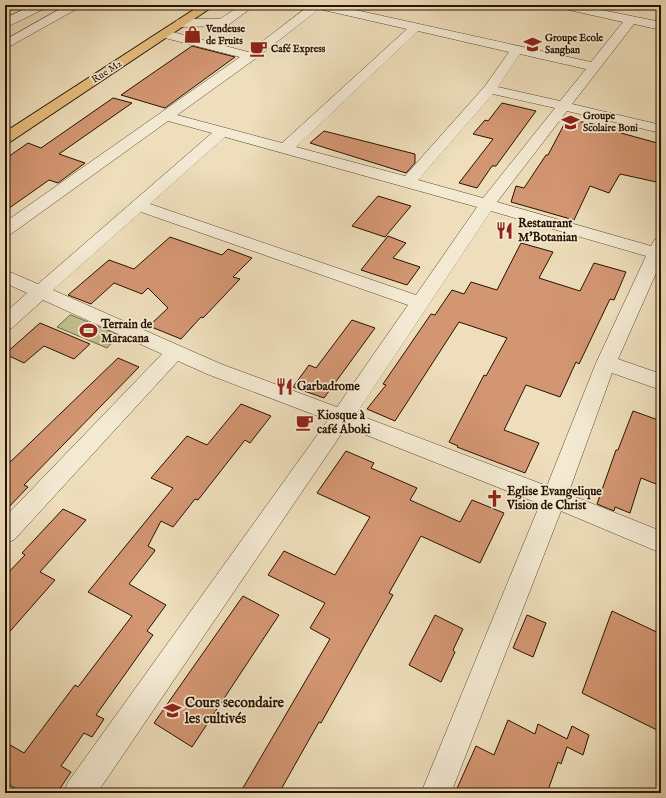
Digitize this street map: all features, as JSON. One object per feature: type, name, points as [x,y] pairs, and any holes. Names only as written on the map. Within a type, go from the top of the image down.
[{"type":"main road","name":"Rue M2","points":[[5,139],[209,5]]},
{"type":"street","points":[[6,22],[44,5]]},
{"type":"street","points":[[5,45],[75,5]]},
{"type":"street","points":[[181,23],[223,23],[249,5]]},
{"type":"street","points":[[5,230],[250,56],[317,5],[414,28],[594,67]]},
{"type":"street","points":[[560,5],[661,26]]},
{"type":"street","points":[[79,793],[342,417],[418,302],[486,204],[562,105],[631,20]]},
{"type":"street","points":[[6,22],[33,29]]},
{"type":"street","points":[[286,148],[414,28]]},
{"type":"street","points":[[165,34],[250,56]]},
{"type":"street","points":[[408,182],[490,89],[517,50]]},
{"type":"street","points":[[490,89],[661,129]]},
{"type":"street","points":[[166,116],[660,251],[606,363],[554,500],[436,793]]},
{"type":"street","points":[[5,323],[223,131]]},
{"type":"street","points":[[138,206],[418,302]]},
{"type":"street","points":[[5,276],[214,369],[435,452],[554,500],[575,506],[661,542]]},
{"type":"street","points":[[5,533],[174,352]]},
{"type":"street","points":[[606,363],[661,382]]},
{"type":"green space","name":"Terrain de Maracana","points":[[70,315],[119,335],[107,348],[57,327]]},
{"type":"building","points":[[192,46],[235,57],[165,108],[121,95]]},
{"type":"building","points":[[113,98],[132,103],[59,154],[85,163],[58,183],[49,180],[5,211],[5,159],[28,143],[41,148]]},
{"type":"building","points":[[502,103],[536,111],[496,166],[492,166],[477,188],[459,183],[493,139],[473,134],[485,120],[488,121]]},
{"type":"building","points":[[567,119],[623,130],[621,133],[661,144],[661,183],[620,174],[609,193],[590,186],[574,220],[511,202],[516,186],[524,188],[546,155],[548,155]]},
{"type":"building","points":[[324,131],[415,154],[415,163],[406,173],[310,143]]},
{"type":"building","points":[[378,196],[411,206],[385,237],[352,226]]},
{"type":"building","points":[[388,236],[406,243],[393,258],[420,267],[407,285],[361,270]]},
{"type":"building","points":[[170,237],[222,255],[228,249],[252,258],[233,277],[240,279],[181,339],[149,326],[168,308],[148,288],[142,294],[114,283],[91,304],[68,295],[109,260],[134,269]]},
{"type":"building","points":[[521,243],[553,252],[539,278],[580,291],[594,263],[626,272],[614,300],[610,299],[579,364],[576,362],[560,397],[526,385],[504,430],[539,443],[525,473],[457,447],[458,446],[449,442],[484,375],[486,376],[507,338],[459,322],[395,421],[367,409],[386,385],[383,384],[431,314],[435,315],[452,290],[464,294],[471,282],[497,290]]},
{"type":"building","points":[[352,320],[375,328],[324,398],[293,387],[309,365],[316,368]]},
{"type":"building","points":[[40,323],[90,344],[74,359],[44,346],[24,363],[5,354]]},
{"type":"building","points":[[118,358],[139,367],[24,485],[28,487],[5,511],[5,467]]},
{"type":"building","points":[[241,404],[271,416],[250,443],[245,440],[198,500],[195,499],[173,527],[161,521],[148,546],[155,550],[154,552],[129,584],[166,605],[147,631],[153,635],[96,715],[104,719],[92,737],[84,733],[61,766],[71,772],[57,793],[23,793],[5,782],[5,742],[24,753],[75,685],[78,687],[132,616],[88,592],[173,488],[151,478],[187,436],[207,445]]},
{"type":"building","points":[[633,411],[661,421],[661,486],[641,478],[630,513],[615,507],[614,511],[597,504],[616,450],[618,450]]},
{"type":"building","points":[[346,451],[374,463],[371,468],[417,488],[410,500],[460,522],[472,500],[504,513],[480,563],[421,536],[389,593],[393,595],[321,723],[319,722],[279,793],[240,793],[330,639],[310,628],[325,603],[268,575],[284,551],[335,575],[370,517],[317,493]]},
{"type":"building","points":[[63,509],[86,520],[40,572],[55,580],[5,637],[5,576],[25,555],[22,553]]},
{"type":"building","points":[[243,596],[279,615],[192,747],[154,723]]},
{"type":"building","points":[[612,611],[661,634],[661,732],[582,693]]},
{"type":"building","points":[[435,615],[463,629],[453,650],[455,652],[441,682],[409,665]]},
{"type":"building","points":[[527,615],[546,623],[533,657],[513,648]]},
{"type":"building","points":[[508,720],[535,734],[538,724],[567,739],[572,726],[589,735],[583,755],[567,747],[561,764],[558,762],[547,793],[455,793],[476,746],[494,755]]},
{"type":"place","name":"Vendeuse de Fruits","points":[[193,35]]},
{"type":"place","name":"Groupe Ecole Sangban","points":[[532,44]]},
{"type":"place","name":"Café Express","points":[[258,49]]},
{"type":"place","name":"Groupe Scolaire Boni","points":[[570,122]]},
{"type":"place","name":"Restaurant M'Botanian","points":[[505,230]]},
{"type":"place","name":"Terrain de Maracana","points":[[88,331]]},
{"type":"place","name":"Garbadrome","points":[[284,386]]},
{"type":"place","name":"Kiosque à café Aboki","points":[[304,422]]},
{"type":"place","name":"Eglise Evangelique Vision de Christ","points":[[494,498]]},
{"type":"place","name":"Cours secondaire les cultivés","points":[[172,711]]}]
